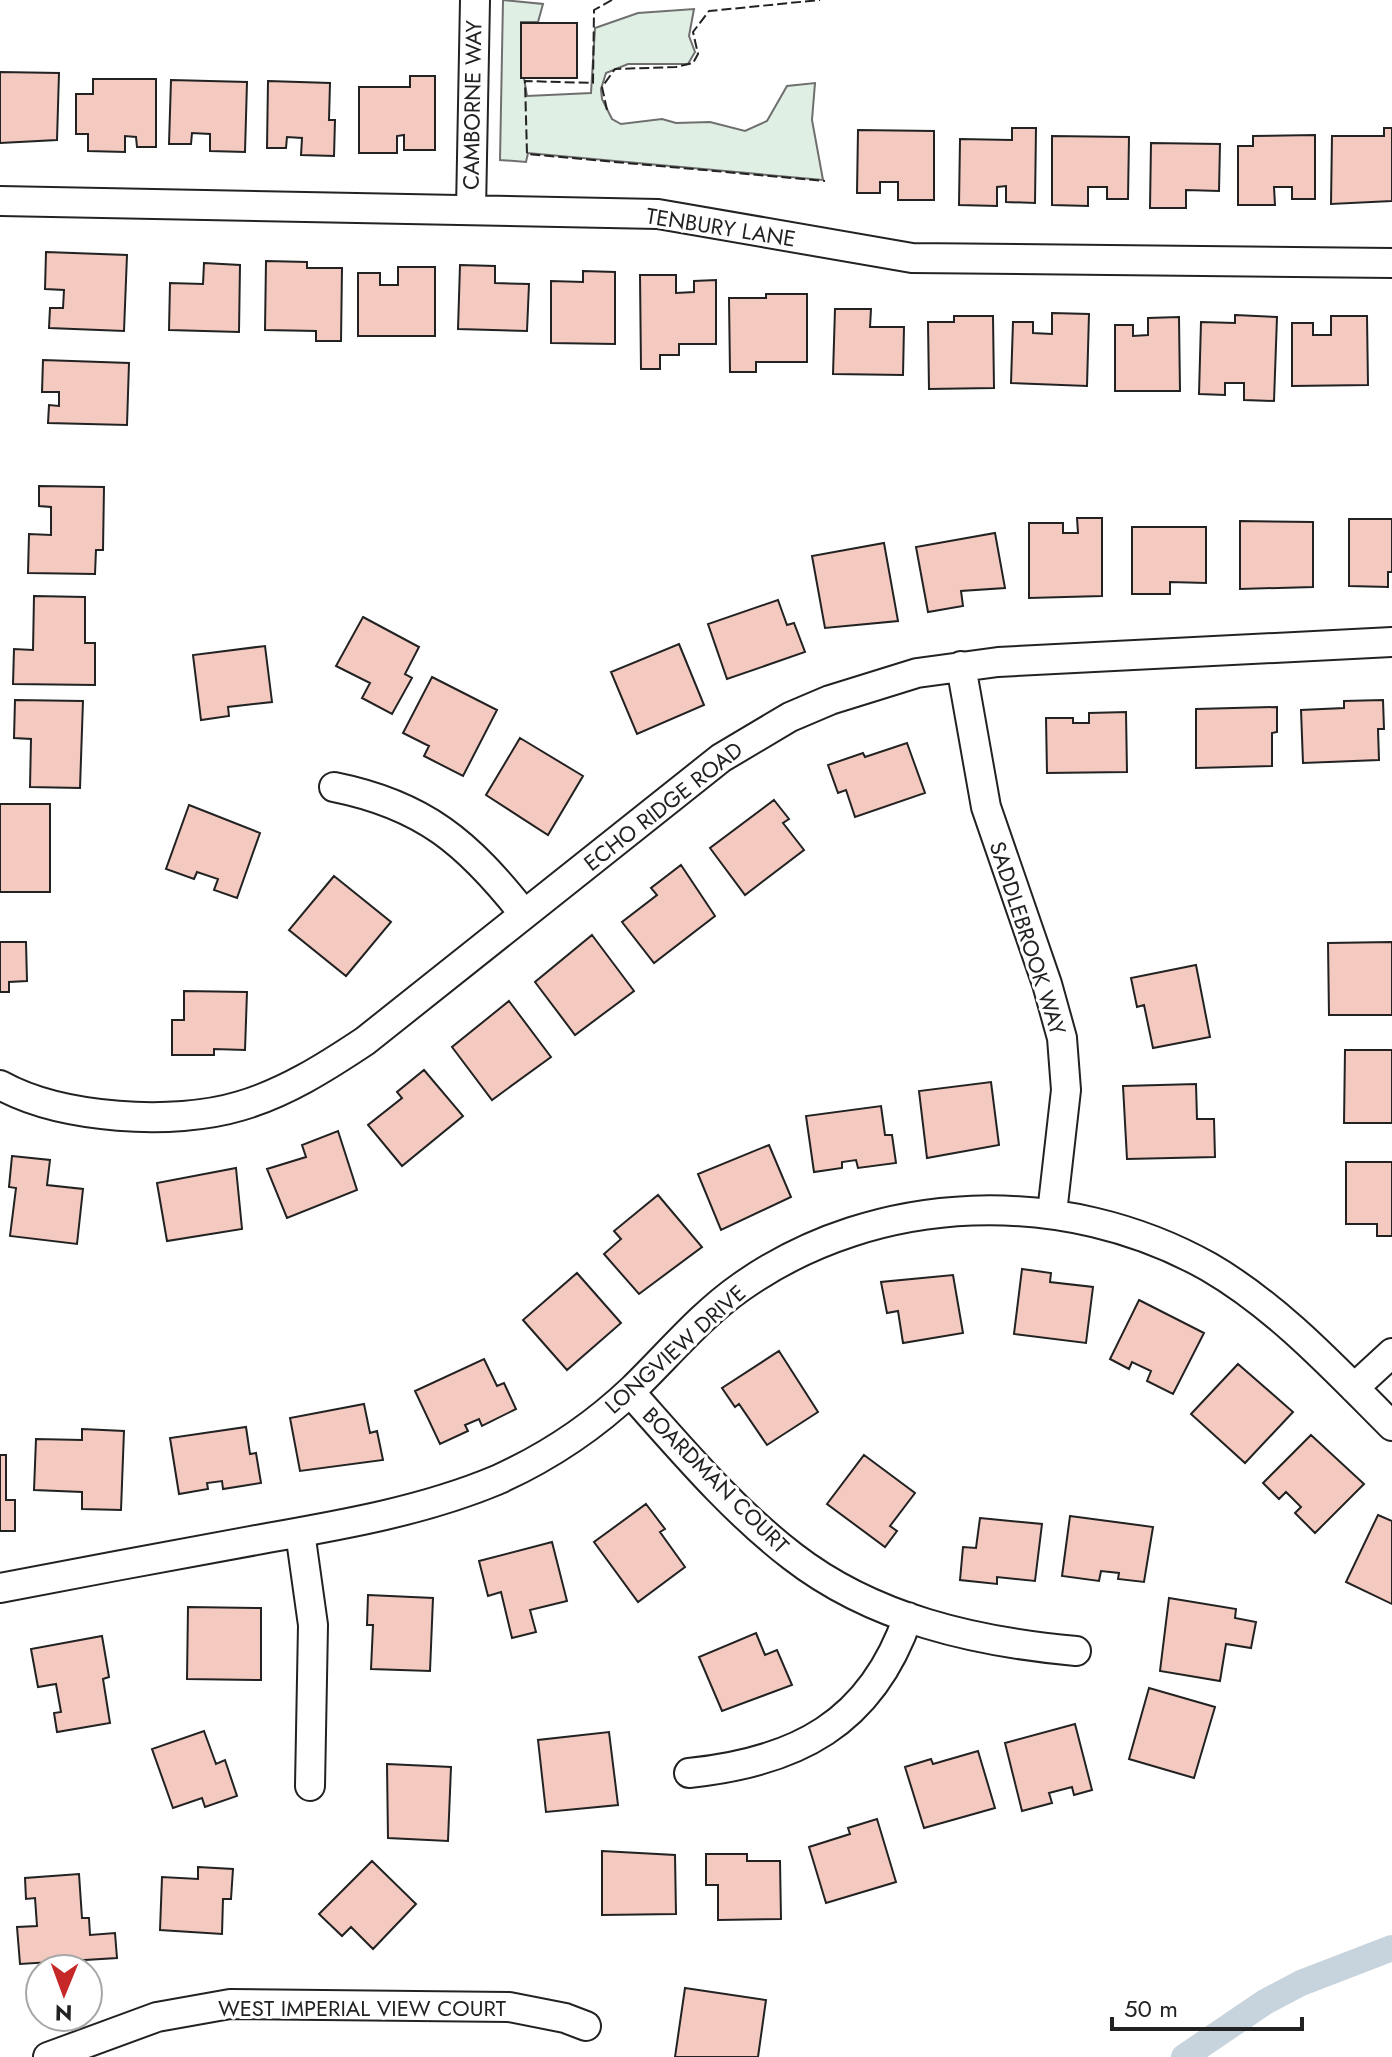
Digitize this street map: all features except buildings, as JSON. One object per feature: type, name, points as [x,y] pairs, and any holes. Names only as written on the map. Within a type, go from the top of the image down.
[{"type":"street","name":"CAMBORNE WAY","points":[[471,210],[475,0]]},
{"type":"street","name":"TENBURY LANE","points":[[0,201],[658,214],[912,258],[1392,263]]},
{"type":"street","name":"ECHO RIDGE ROAD","points":[[0,1085],[75,1109],[115,1114],[195,1114],[240,1107],[284,1089],[339,1059],[721,758],[754,736],[803,711],[878,684],[961,666],[1032,659],[1392,642]]},
{"type":"street","name":"SADDLEBROOK WAY","points":[[961,666],[986,807],[1047,984],[1062,1038],[1065,1105],[1052,1213]]},
{"type":"street","points":[[334,787],[392,802],[439,827],[479,860],[524,914]]},
{"type":"street","name":"LONGVIEW DRIVE","points":[[0,1588],[300,1532],[436,1501],[496,1480],[564,1444],[630,1392],[711,1310],[777,1263],[815,1245],[909,1218],[1007,1209],[1052,1213],[1128,1231],[1211,1268],[1284,1323],[1392,1426]]},
{"type":"street","points":[[1354,1388],[1392,1353]]},
{"type":"street","name":"BOARDMAN COURT","points":[[630,1392],[712,1483],[794,1558],[832,1582],[908,1617],[988,1640],[1076,1651]]},
{"type":"street","points":[[300,1532],[313,1625],[310,1786]]},
{"type":"street","points":[[689,1773],[756,1763],[786,1754],[816,1737],[873,1688],[889,1664],[908,1617]]},
{"type":"street","name":"WEST IMPERIAL VIEW COURT","points":[[48,2057],[157,2017],[230,2004],[509,2007],[551,2014],[586,2026]]},
{"type":"green space","points":[[503,0],[543,4],[538,22],[521,22],[521,77],[524,78],[527,96],[591,93],[595,28],[638,13],[694,9],[689,36],[695,52],[688,64],[628,64],[606,73],[601,89],[602,99],[612,119],[621,124],[662,119],[676,123],[710,122],[745,131],[767,121],[787,86],[815,83],[812,120],[823,180],[528,153],[526,162],[500,160]]},
{"type":"waterway","points":[[1184,2057],[1265,2002],[1301,1983],[1392,1948]]},
{"type":"fence","points":[[612,0],[594,10],[593,83],[525,81],[527,154],[825,181]]},
{"type":"fence","points":[[607,110],[602,87],[615,69],[676,67],[693,63],[698,54],[693,32],[709,11],[820,0]]}]
